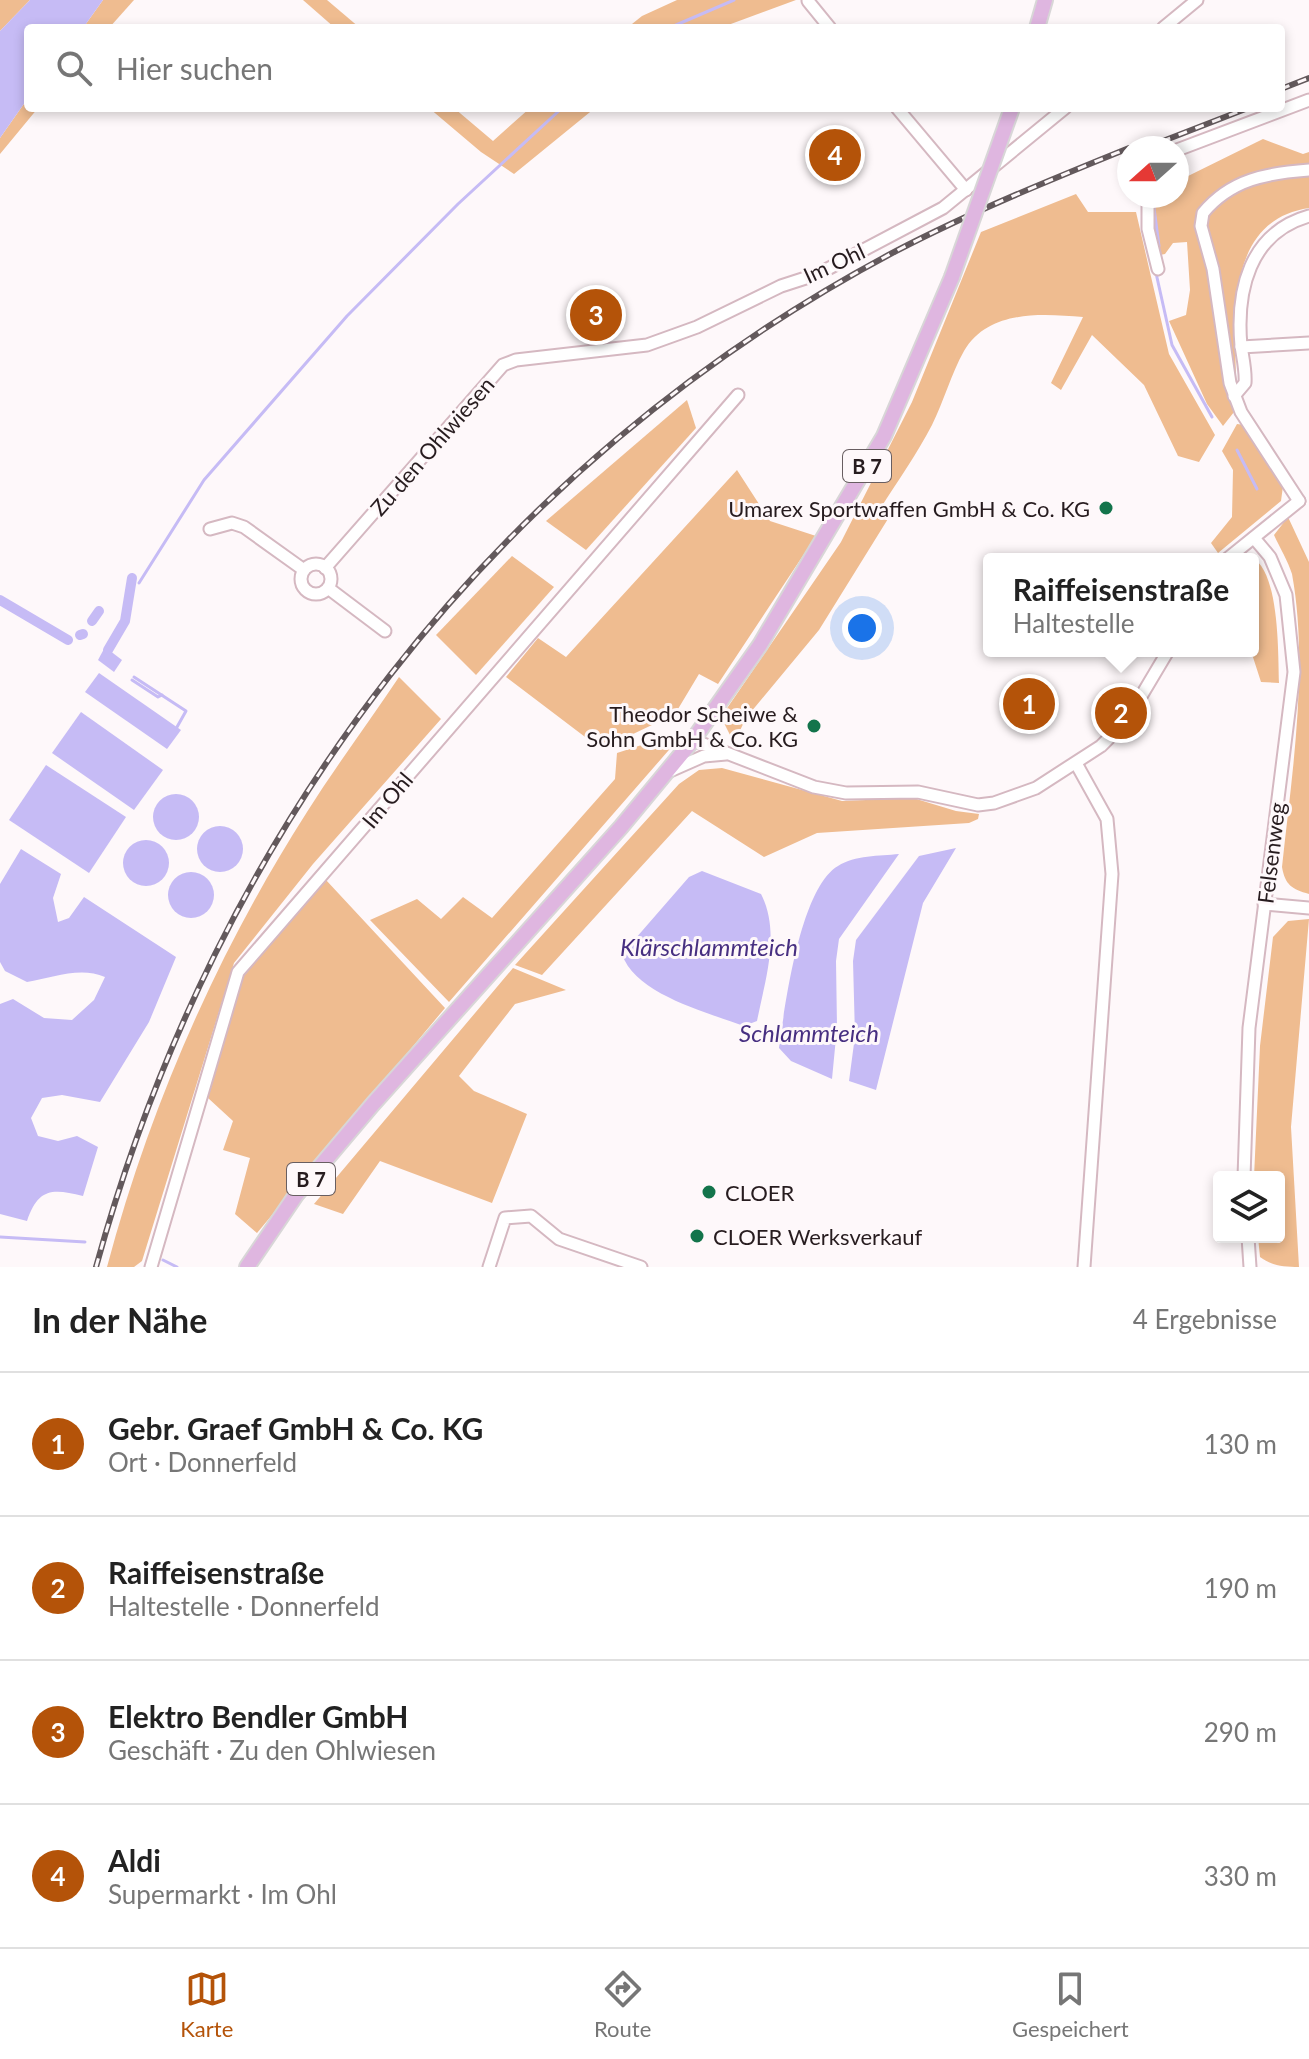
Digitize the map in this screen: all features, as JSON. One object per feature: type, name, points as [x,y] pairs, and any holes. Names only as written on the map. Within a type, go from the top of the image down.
[{"type":"main road","points":[[1038,24],[1045,0]]},
{"type":"main road","name":"B 7","points":[[247,1267],[296,1195],[373,1104],[693,740],[790,601],[884,436],[952,277],[1011,112]]},
{"type":"street","points":[[1168,24],[1197,0]]},
{"type":"street","points":[[808,1],[827,24]]},
{"type":"street","points":[[1285,109],[1309,100]]},
{"type":"street","points":[[900,112],[966,190]]},
{"type":"street","name":"Im Ohl","points":[[697,327],[781,286],[818,274],[943,208],[1060,112]]},
{"type":"street","points":[[1189,145],[1277,112]]},
{"type":"street","points":[[1235,553],[1304,501],[1234,396],[1221,342],[1213,269],[1201,226],[1203,213],[1232,187],[1268,173],[1309,170]]},
{"type":"street","points":[[1148,208],[1148,229],[1158,269]]},
{"type":"street","points":[[1234,396],[1245,383],[1241,347],[1242,311],[1250,264],[1265,241],[1309,216]]},
{"type":"street","name":"Zu den Ohlwiesen","points":[[325,568],[503,365],[527,359],[647,345],[697,327]]},
{"type":"street","points":[[1241,347],[1309,343]]},
{"type":"street","name":"Im Ohl","points":[[151,1267],[238,972],[738,395]]},
{"type":"street","points":[[210,529],[232,523],[244,527],[304,570]]},
{"type":"street","name":"Felsenweg","points":[[1244,1171],[1249,1028],[1294,648],[1280,577],[1254,538]]},
{"type":"street","points":[[304,570],[317,564],[325,568],[330,575],[328,588]]},
{"type":"street","points":[[304,570],[302,584],[307,591],[316,594],[328,588]]},
{"type":"street","points":[[328,588],[385,631]]},
{"type":"street","points":[[693,740],[814,787],[846,793],[918,792],[978,805],[1036,788],[1077,765],[1127,720],[1164,657]]},
{"type":"street","points":[[666,772],[704,756],[726,754]]},
{"type":"street","points":[[1077,765],[1107,819],[1112,868],[1084,1267]]},
{"type":"street","points":[[1264,904],[1309,908]]},
{"type":"street","points":[[489,1267],[505,1218],[531,1216],[559,1239],[641,1267]]},
{"type":"street","points":[[1248,1243],[1250,1267]]},
{"type":"shaded area","points":[[0,0],[30,0],[0,31]]},
{"type":"shaded area","points":[[103,0],[134,0],[113,24],[86,24]]},
{"type":"shaded area","points":[[303,0],[327,0],[355,24],[330,24]]},
{"type":"shaded area","points":[[677,0],[796,0],[731,24],[632,24]]},
{"type":"shaded area","points":[[24,104],[24,112],[35,112],[0,154],[0,138]]},
{"type":"shaded area","points":[[434,112],[459,112],[493,141],[526,112],[590,112],[514,174],[481,152]]},
{"type":"shaded area","points":[[1263,139],[1303,154],[1309,152],[1309,208],[1283,216],[1263,230],[1241,272],[1235,324],[1234,412],[1223,426],[1207,404],[1169,321],[1186,315],[1190,290],[1187,242],[1173,243],[1165,254],[1160,255],[1155,246],[1152,208],[1189,208],[1189,176]]},
{"type":"shaded area","points":[[1076,194],[1088,212],[1136,212],[1169,354],[1215,435],[1199,462],[1178,456],[1144,385],[1092,335],[1061,390],[1051,383],[1083,317],[1034,315],[1002,321],[987,328],[964,351],[932,425],[880,509],[891,514],[819,630],[746,718],[734,743],[721,717],[841,542],[912,402],[981,232]]},
{"type":"shaded area","points":[[687,400],[696,428],[586,550],[546,521]]},
{"type":"shaded area","points":[[1237,424],[1245,425],[1283,486],[1281,501],[1218,553],[1211,543],[1232,517],[1233,470],[1222,451]]},
{"type":"shaded area","points":[[737,470],[770,521],[816,536],[718,684],[699,674],[675,714],[610,745],[597,746],[506,677],[538,638],[566,657]]},
{"type":"shaded area","points":[[1288,517],[1309,562],[1309,894],[1290,885],[1282,867],[1299,683],[1297,609],[1292,574],[1274,535]]},
{"type":"shaded area","points":[[512,556],[554,587],[476,675],[436,635]]},
{"type":"shaded area","points":[[1259,564],[1267,578],[1276,614],[1279,683],[1261,682],[1253,657],[1259,657]]},
{"type":"shaded area","points":[[399,677],[441,719],[313,864],[234,963],[142,1261],[134,1267],[107,1267],[124,1207],[165,1089],[216,975],[274,865]]},
{"type":"shaded area","points":[[654,741],[675,743],[449,1002],[370,920],[417,899],[441,919],[463,897],[492,918],[615,779],[617,753]]},
{"type":"shaded area","points":[[722,768],[842,801],[913,798],[956,811],[979,814],[978,819],[969,823],[817,833],[764,857],[692,811],[542,975],[515,965],[679,784],[699,770]]},
{"type":"shaded area","points":[[326,880],[445,1008],[257,1233],[235,1214],[250,1158],[223,1150],[233,1121],[208,1098],[244,975]]},
{"type":"shaded area","points":[[1309,919],[1291,1127],[1299,1267],[1274,1264],[1260,1257],[1259,1243],[1285,1243],[1285,1171],[1254,1171],[1260,1046],[1273,937],[1288,921]]},
{"type":"shaded area","points":[[513,968],[566,990],[515,1004],[459,1076],[474,1091],[527,1114],[492,1203],[380,1161],[343,1214],[314,1204]]},
{"type":"water","points":[[30,0],[103,0],[86,24],[24,24],[24,104],[0,138],[0,31]]},
{"type":"water","points":[[105,647],[122,660],[114,672],[98,660]]},
{"type":"water","points":[[99,673],[181,730],[167,749],[85,692]]},
{"type":"water","points":[[81,712],[163,770],[134,810],[52,753]]},
{"type":"water","points":[[46,765],[126,817],[89,873],[9,820]]},
{"type":"water","points":[[176,794],[193,800],[199,817],[193,834],[176,840],[159,834],[153,817],[159,800]]},
{"type":"water","points":[[220,826],[237,832],[243,849],[237,866],[220,872],[203,866],[197,849],[203,832]]},
{"type":"water","points":[[146,840],[163,846],[169,863],[163,880],[146,886],[129,880],[123,863],[129,846]]},
{"type":"water","name":"Schlammteich","points":[[956,848],[923,903],[876,1090],[849,1081],[855,1036],[853,961],[856,940],[919,856]]},
{"type":"water","points":[[21,849],[61,874],[53,898],[58,922],[69,918],[84,897],[176,957],[149,1022],[100,1102],[62,1095],[42,1098],[31,1118],[38,1136],[58,1141],[77,1136],[98,1147],[83,1196],[62,1192],[47,1194],[36,1202],[27,1221],[0,1214],[0,1004],[13,999],[44,1018],[72,1020],[94,1000],[105,977],[76,973],[27,982],[5,971],[0,962],[0,884]]},
{"type":"water","name":"Schlammteich","points":[[899,854],[839,939],[832,1079],[791,1061],[779,1048],[790,978],[804,922],[825,878],[838,866],[859,858]]},
{"type":"water","name":"Klärschlammteich","points":[[702,871],[761,894],[767,909],[771,941],[767,973],[757,1021],[744,1026],[692,1008],[656,991],[629,968],[622,954],[689,877]]},
{"type":"water","points":[[191,872],[208,878],[214,895],[208,912],[191,918],[174,912],[168,895],[174,878]]},
{"type":"waterway","points":[[678,24],[734,0]]},
{"type":"waterway","points":[[139,583],[204,480],[347,316],[458,204],[558,112]]},
{"type":"waterway","points":[[1154,208],[1159,246],[1156,250]]},
{"type":"waterway","points":[[1156,273],[1172,345],[1212,417]]},
{"type":"waterway","points":[[1237,450],[1257,489]]},
{"type":"waterway","points":[[108,650],[125,621],[132,578]]},
{"type":"waterway","points":[[0,600],[68,640]]},
{"type":"waterway","points":[[92,621],[99,611]]},
{"type":"waterway","points":[[134,677],[186,711],[177,727]]},
{"type":"waterway","points":[[132,680],[158,697],[162,695]]},
{"type":"waterway","points":[[0,1237],[85,1242]]},
{"type":"waterway","points":[[163,1260],[177,1267]]},
{"type":"railway","points":[[1285,87],[1309,78]]},
{"type":"railway","points":[[1176,136],[1238,112]]},
{"type":"railway","points":[[96,1267],[148,1107],[215,954],[296,810],[390,675],[497,551],[618,438],[751,338],[896,251],[1011,197],[1117,153]]},
{"type":"place","name":"Aldi","points":[[835,155]]},
{"type":"place","name":"Elektro Bendler GmbH","points":[[596,315]]},
{"type":"place","name":"Umarex Sportwaffen GmbH & Co. KG","points":[[1106,508]]},
{"type":"place","name":"Gebr. Graef GmbH & Co. KG","points":[[1029,704]]},
{"type":"place","name":"Raiffeisenstraße","points":[[1121,713]]},
{"type":"place","name":"Theodor Scheiwe & Sohn GmbH & Co. KG","points":[[814,726]]},
{"type":"place","name":"CLOER","points":[[709,1192]]},
{"type":"place","name":"CLOER Werksverkauf","points":[[697,1236]]}]
